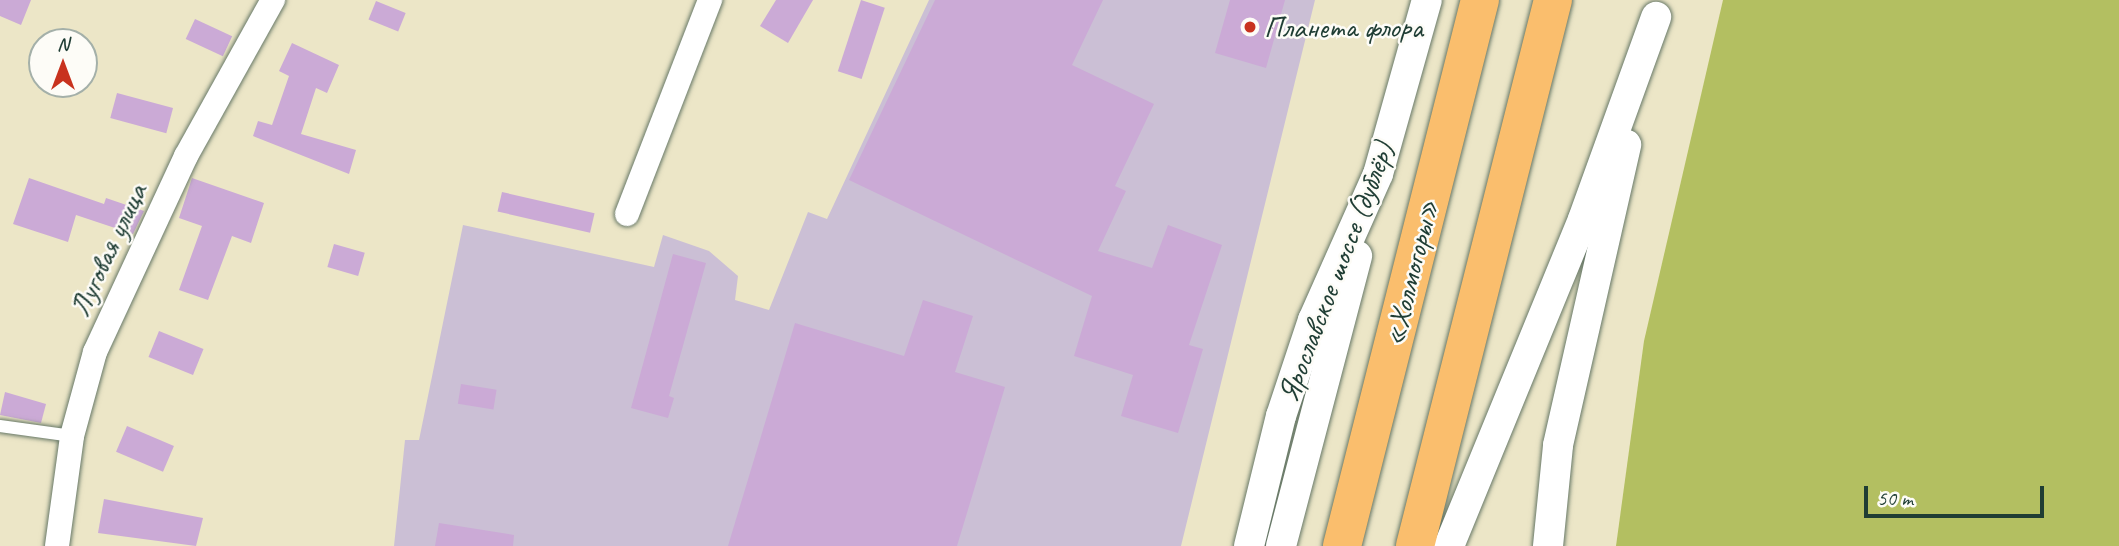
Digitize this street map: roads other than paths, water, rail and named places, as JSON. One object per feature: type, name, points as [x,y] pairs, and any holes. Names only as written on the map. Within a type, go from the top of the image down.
[{"type":"highway","name":"«Холмогоры»","points":[[1342,546],[1480,0]]},
{"type":"highway","points":[[1415,546],[1553,0]]},
{"type":"street","name":"Луговая улица","points":[[57,546],[72,436],[96,352],[186,156],[273,0]]},
{"type":"street","points":[[627,214],[710,0]]},
{"type":"street","name":"Ярославское шоссе (дублёр)","points":[[1249,546],[1281,416],[1313,320],[1378,174],[1427,0]]},
{"type":"street","points":[[1449,546],[1583,219],[1658,9]]},
{"type":"street","points":[[1548,546],[1558,445],[1658,9]]},
{"type":"street","points":[[1281,546],[1378,174]]},
{"type":"lane","points":[[0,426],[72,436]]},
{"type":"place","name":"Планета флора","points":[[1250,27]]}]
